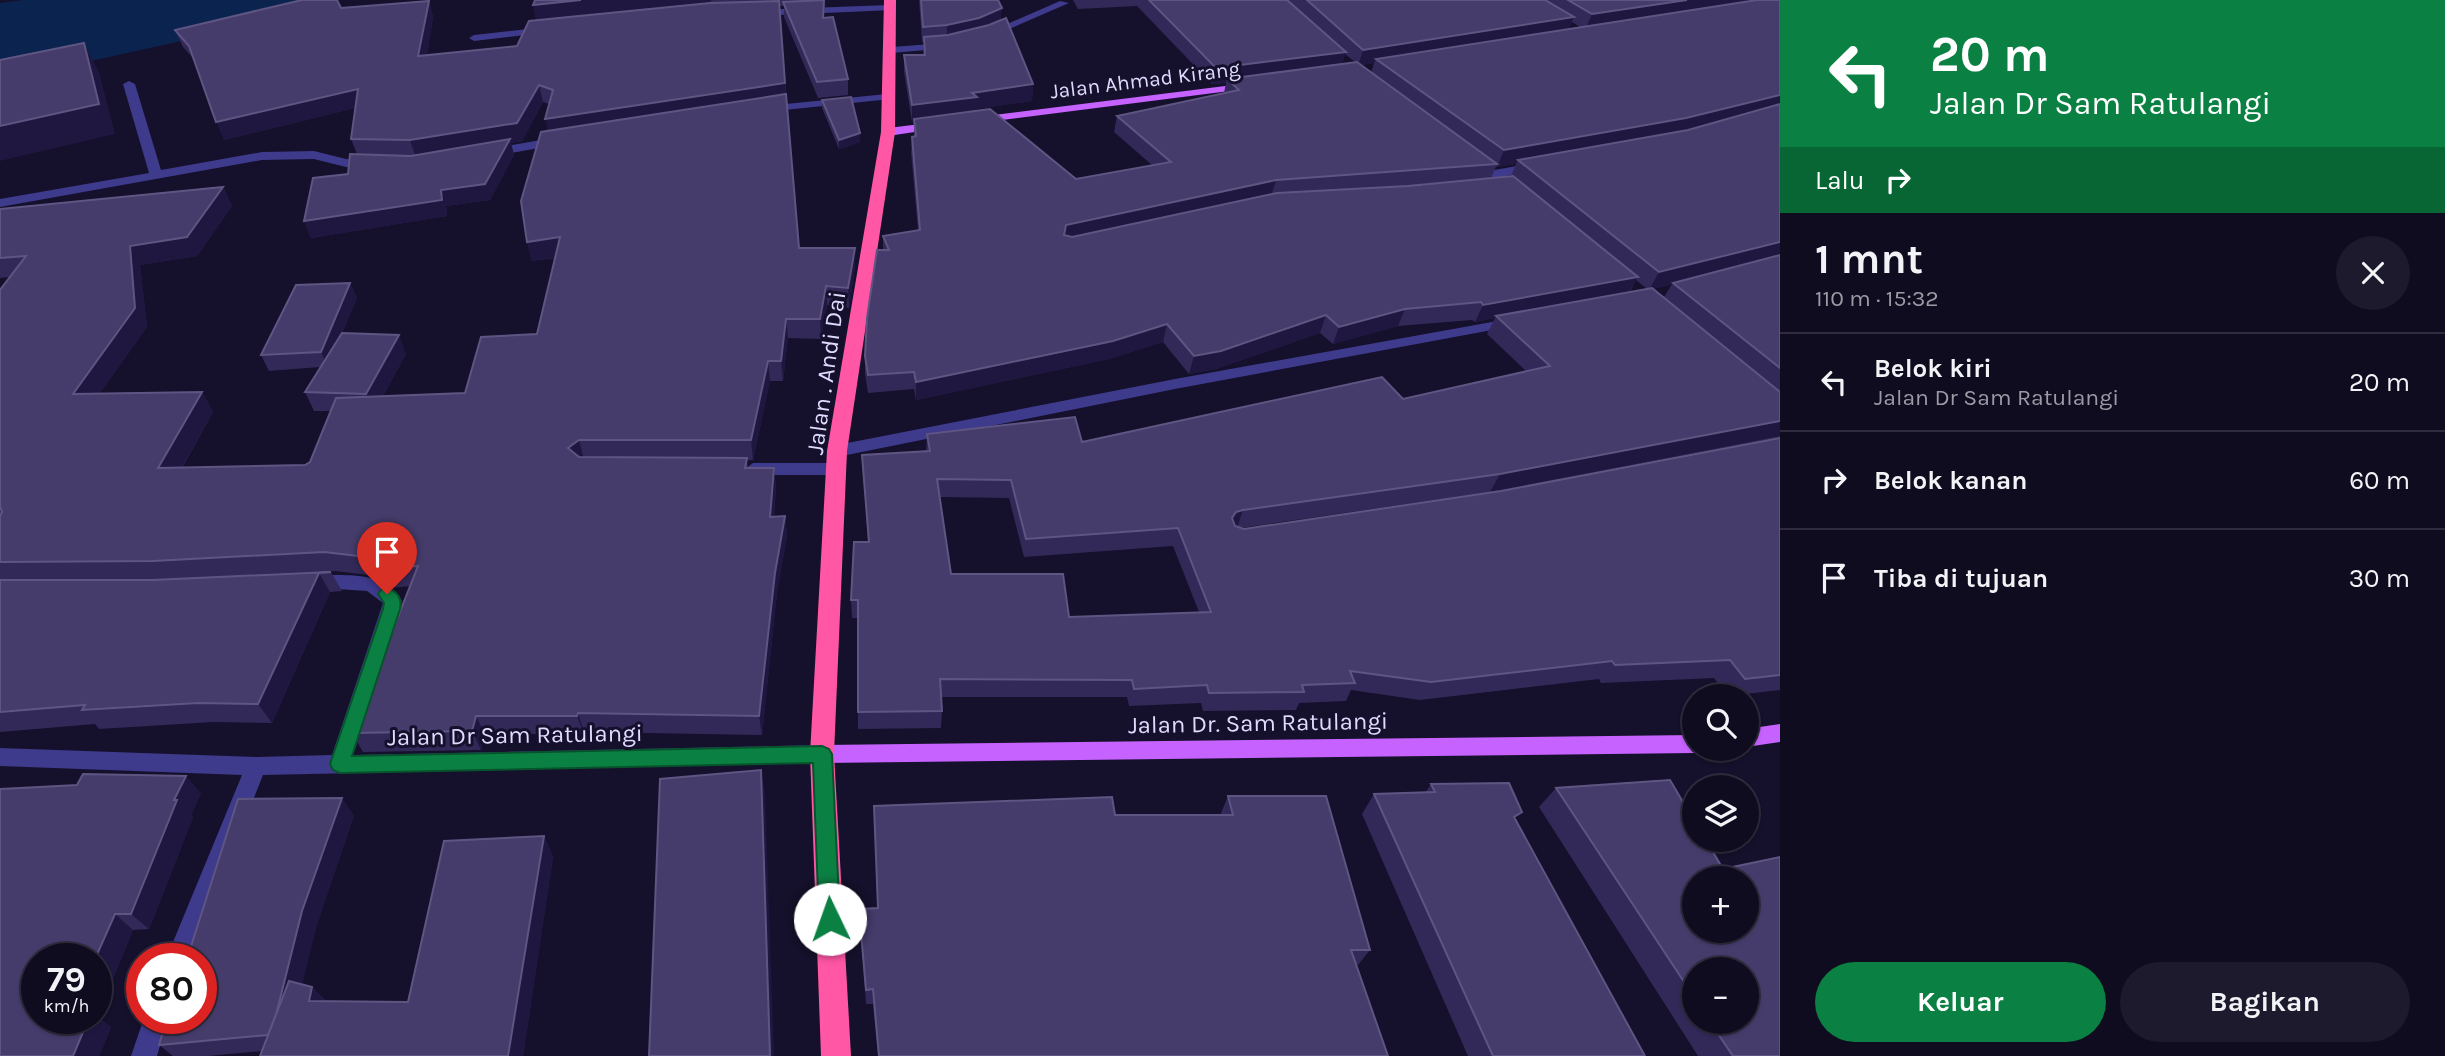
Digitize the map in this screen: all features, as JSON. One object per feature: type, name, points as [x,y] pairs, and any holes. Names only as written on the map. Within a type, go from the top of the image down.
[{"type":"highway","name":"Jalan . Andi Dai","points":[[836,1056],[822,754],[837,460],[888,132],[890,4]]},
{"type":"main road","name":"Jalan Ahmad Kirang","points":[[970,121],[1259,85]]},
{"type":"main road","points":[[888,132],[943,125]]},
{"type":"main road","points":[[1759,736],[1780,733]]},
{"type":"main road","name":"Jalan Dr. Sam Ratulangi","points":[[822,754],[1682,744]]},
{"type":"street","points":[[969,40],[1004,29],[1037,12],[1064,3]]},
{"type":"street","points":[[739,13],[890,4]]},
{"type":"street","points":[[474,38],[555,29]]},
{"type":"street","points":[[891,50],[952,47]]},
{"type":"street","points":[[129,84],[156,176]]},
{"type":"street","points":[[750,111],[887,97]]},
{"type":"street","points":[[471,156],[565,140]]},
{"type":"street","points":[[0,203],[262,156],[314,155],[346,163],[387,166]]},
{"type":"street","points":[[1494,179],[1546,165]]},
{"type":"street","points":[[730,469],[837,460],[1175,384],[1526,320]]},
{"type":"street","points":[[293,583],[335,581],[371,584],[393,601],[340,764]]},
{"type":"street","name":"Jalan Dr Sam Ratulangi","points":[[0,757],[256,766],[822,754]]},
{"type":"street","points":[[184,943],[256,766]]},
{"type":"street","points":[[144,1056],[151,1034]]},
{"type":"water","points":[[23,0],[330,0],[213,34],[0,81],[0,3]]},
{"type":"building","points":[[302,0],[337,0],[341,8],[429,1],[418,56],[517,46],[529,21],[710,3],[779,1],[785,83],[545,119],[553,90],[539,85],[517,123],[410,140],[351,139],[358,89],[216,122],[189,46],[175,30]]},
{"type":"building","points":[[535,0],[581,0],[533,5]]},
{"type":"building","points":[[824,0],[823,18],[833,17],[848,79],[817,82],[783,2]]},
{"type":"building","points":[[921,0],[998,0],[1002,8],[979,18],[923,27]]},
{"type":"building","points":[[1149,0],[1287,0],[1346,52],[1216,68]]},
{"type":"building","points":[[1307,0],[1545,0],[1574,17],[1363,50]]},
{"type":"building","points":[[1568,0],[1687,0],[1592,14]]},
{"type":"building","points":[[1757,0],[1780,0],[1780,95],[1686,118],[1504,150],[1376,59]]},
{"type":"building","points":[[1006,18],[1033,84],[972,93],[977,97],[912,105],[904,55],[925,55],[924,37],[948,35]]},
{"type":"building","points":[[84,43],[99,104],[0,126],[0,60]]},
{"type":"building","points":[[1357,62],[1497,164],[1276,180],[1066,225],[1064,235],[1072,237],[1277,193],[1408,186],[1513,176],[1638,277],[1483,305],[1481,302],[1405,309],[1339,327],[1326,315],[1221,351],[1194,356],[1167,324],[1113,341],[916,382],[914,372],[868,375],[865,356],[867,318],[877,250],[889,250],[883,236],[920,230],[912,137],[916,136],[914,119],[990,109],[1076,179],[1171,162],[1117,116],[1239,90],[1227,79]]},
{"type":"building","points":[[786,94],[799,248],[855,248],[848,288],[826,286],[820,319],[786,319],[781,361],[768,361],[751,440],[579,440],[568,448],[579,457],[747,458],[745,468],[774,468],[770,517],[785,516],[775,573],[759,716],[578,713],[577,716],[476,716],[472,731],[352,733],[418,566],[381,568],[367,557],[324,552],[153,561],[0,562],[0,290],[26,256],[0,258],[0,209],[223,187],[187,237],[130,246],[135,308],[73,394],[202,392],[158,468],[305,465],[310,462],[336,398],[465,393],[481,337],[537,334],[560,237],[527,242],[521,201],[541,132]]},
{"type":"building","points":[[851,97],[860,133],[839,140],[822,100]]},
{"type":"building","points":[[1780,104],[1780,242],[1659,272],[1518,160],[1688,130]]},
{"type":"building","points":[[510,139],[485,184],[441,190],[442,200],[304,221],[313,178],[348,174],[350,154],[411,156]]},
{"type":"building","points":[[1780,255],[1780,368],[1673,283]]},
{"type":"building","points":[[350,283],[321,352],[261,355],[296,285]]},
{"type":"building","points":[[1652,288],[1780,392],[1780,421],[1500,474],[1243,510],[1236,512],[1232,518],[1235,526],[1244,529],[1501,491],[1780,438],[1780,675],[1745,679],[1730,660],[1615,665],[1612,661],[1431,682],[1350,671],[1355,683],[1302,685],[1304,692],[1209,693],[1207,685],[1134,689],[1132,680],[940,679],[942,711],[858,712],[858,600],[851,600],[854,542],[869,542],[862,455],[930,451],[927,434],[1075,417],[1082,442],[1382,377],[1403,399],[1550,366],[1496,316]],"holes":[[[937,479],[1011,480],[1026,539],[1178,528],[1211,612],[1069,617],[1063,574],[951,574]]]},
{"type":"building","points":[[342,333],[399,335],[366,394],[305,392]]},
{"type":"building","points":[[331,572],[319,573],[258,704],[198,703],[82,710],[85,705],[0,712],[0,580],[153,580]]},
{"type":"building","points":[[761,770],[770,1056],[649,1056],[660,779]]},
{"type":"building","points":[[83,774],[186,776],[174,800],[177,800],[131,914],[115,914],[102,943],[21,943],[21,1034],[82,1034],[73,1056],[0,1056],[0,789],[77,785]]},
{"type":"building","points":[[1670,780],[1682,800],[1682,852],[1713,852],[1721,866],[1682,866],[1682,943],[1759,943],[1759,866],[1737,866],[1780,857],[1780,1056],[1733,1056],[1718,1034],[1759,1034],[1759,957],[1682,957],[1682,979],[1556,788]]},
{"type":"building","points":[[1509,783],[1522,812],[1514,817],[1645,1056],[1493,1056],[1374,794],[1435,792],[1431,784]]},
{"type":"building","points":[[1228,796],[1326,796],[1370,950],[1351,950],[1388,1056],[879,1056],[873,989],[866,990],[859,909],[878,908],[874,806],[1112,797],[1115,815],[1233,815]]},
{"type":"building","points":[[342,798],[302,911],[276,1015],[268,1035],[159,1045],[162,1034],[217,1034],[217,943],[192,943],[238,799]]},
{"type":"building","points":[[544,836],[508,1056],[260,1056],[289,981],[312,987],[309,1001],[408,1002],[444,841]]},
{"type":"route","points":[[387,594],[393,601],[391,609],[340,764],[822,754],[830,919]]}]
